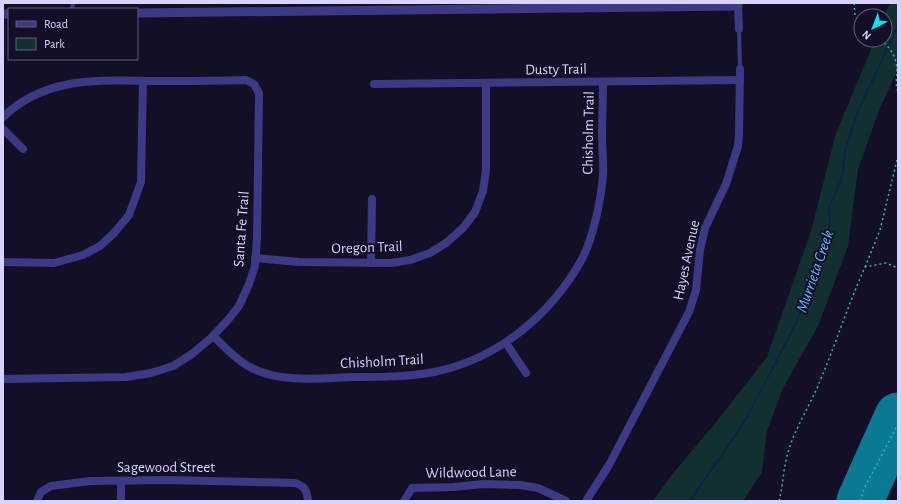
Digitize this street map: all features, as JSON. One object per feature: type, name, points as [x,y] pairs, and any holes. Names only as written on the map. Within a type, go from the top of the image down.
[{"type":"street","points":[[138,13],[738,4]]},
{"type":"street","name":"Hayes Avenue","points":[[738,4],[739,29]]},
{"type":"street","name":"Hayes Avenue","points":[[586,501],[609,465],[689,312],[696,290],[700,250],[705,228],[726,184],[738,146],[740,69]]},
{"type":"street","points":[[3,117],[12,109],[32,96],[54,87],[79,82],[143,80],[141,182],[129,215],[114,233],[100,246],[82,255],[54,263],[3,262]]},
{"type":"street","name":"Santa Fe Trail","points":[[3,379],[126,377],[151,373],[172,366],[192,354],[214,336],[239,306],[249,284],[256,258],[259,93],[254,84],[246,80],[143,80]]},
{"type":"street","name":"Dusty Trail","points":[[374,84],[486,84],[740,80]]},
{"type":"street","name":"Chisholm Trail","points":[[214,336],[228,350],[248,366],[265,373],[282,377],[303,378],[407,377],[436,372],[462,364],[506,343],[531,324],[550,305],[569,280],[582,258],[593,229],[603,176],[603,82]]},
{"type":"street","name":"Oregon Trail","points":[[256,258],[299,262],[391,263],[410,260],[430,253],[446,243],[463,228],[475,212],[483,191],[486,170],[486,84]]},
{"type":"street","points":[[3,129],[23,149]]},
{"type":"street","points":[[371,263],[372,199]]},
{"type":"street","points":[[506,343],[526,373]]},
{"type":"street","name":"Sagewood Street","points":[[37,501],[41,492],[51,486],[90,481],[166,480],[275,482],[295,484],[302,486],[307,492],[308,501]]},
{"type":"street","points":[[121,481],[121,501]]},
{"type":"street","name":"Wildwood Lane","points":[[404,501],[412,488],[454,487],[483,484],[520,484],[538,488],[566,501]]},
{"type":"lane","name":"Hayes Avenue","points":[[739,29],[740,69]]},
{"type":"path","points":[[889,48],[892,52],[897,67],[896,87],[898,92]]},
{"type":"path","points":[[780,501],[787,456],[799,423],[820,383],[852,297],[880,230],[898,156]]},
{"type":"path","points":[[865,267],[886,263],[898,268]]},
{"type":"path","points":[[860,501],[864,489],[898,424]]},
{"type":"green space","points":[[890,3],[898,3],[898,69],[880,108],[858,169],[848,246],[818,326],[783,388],[767,431],[762,472],[743,501],[653,501],[670,477],[717,421],[767,357],[811,231],[836,133],[872,48],[893,48],[893,8],[888,8]]},
{"type":"waterway","name":"Murrieta Creek","points":[[690,501],[745,421],[796,323],[827,238],[830,224],[829,207],[841,181],[846,148],[858,111],[898,26]]},
{"type":"runway","points":[[860,501],[898,416]]}]
